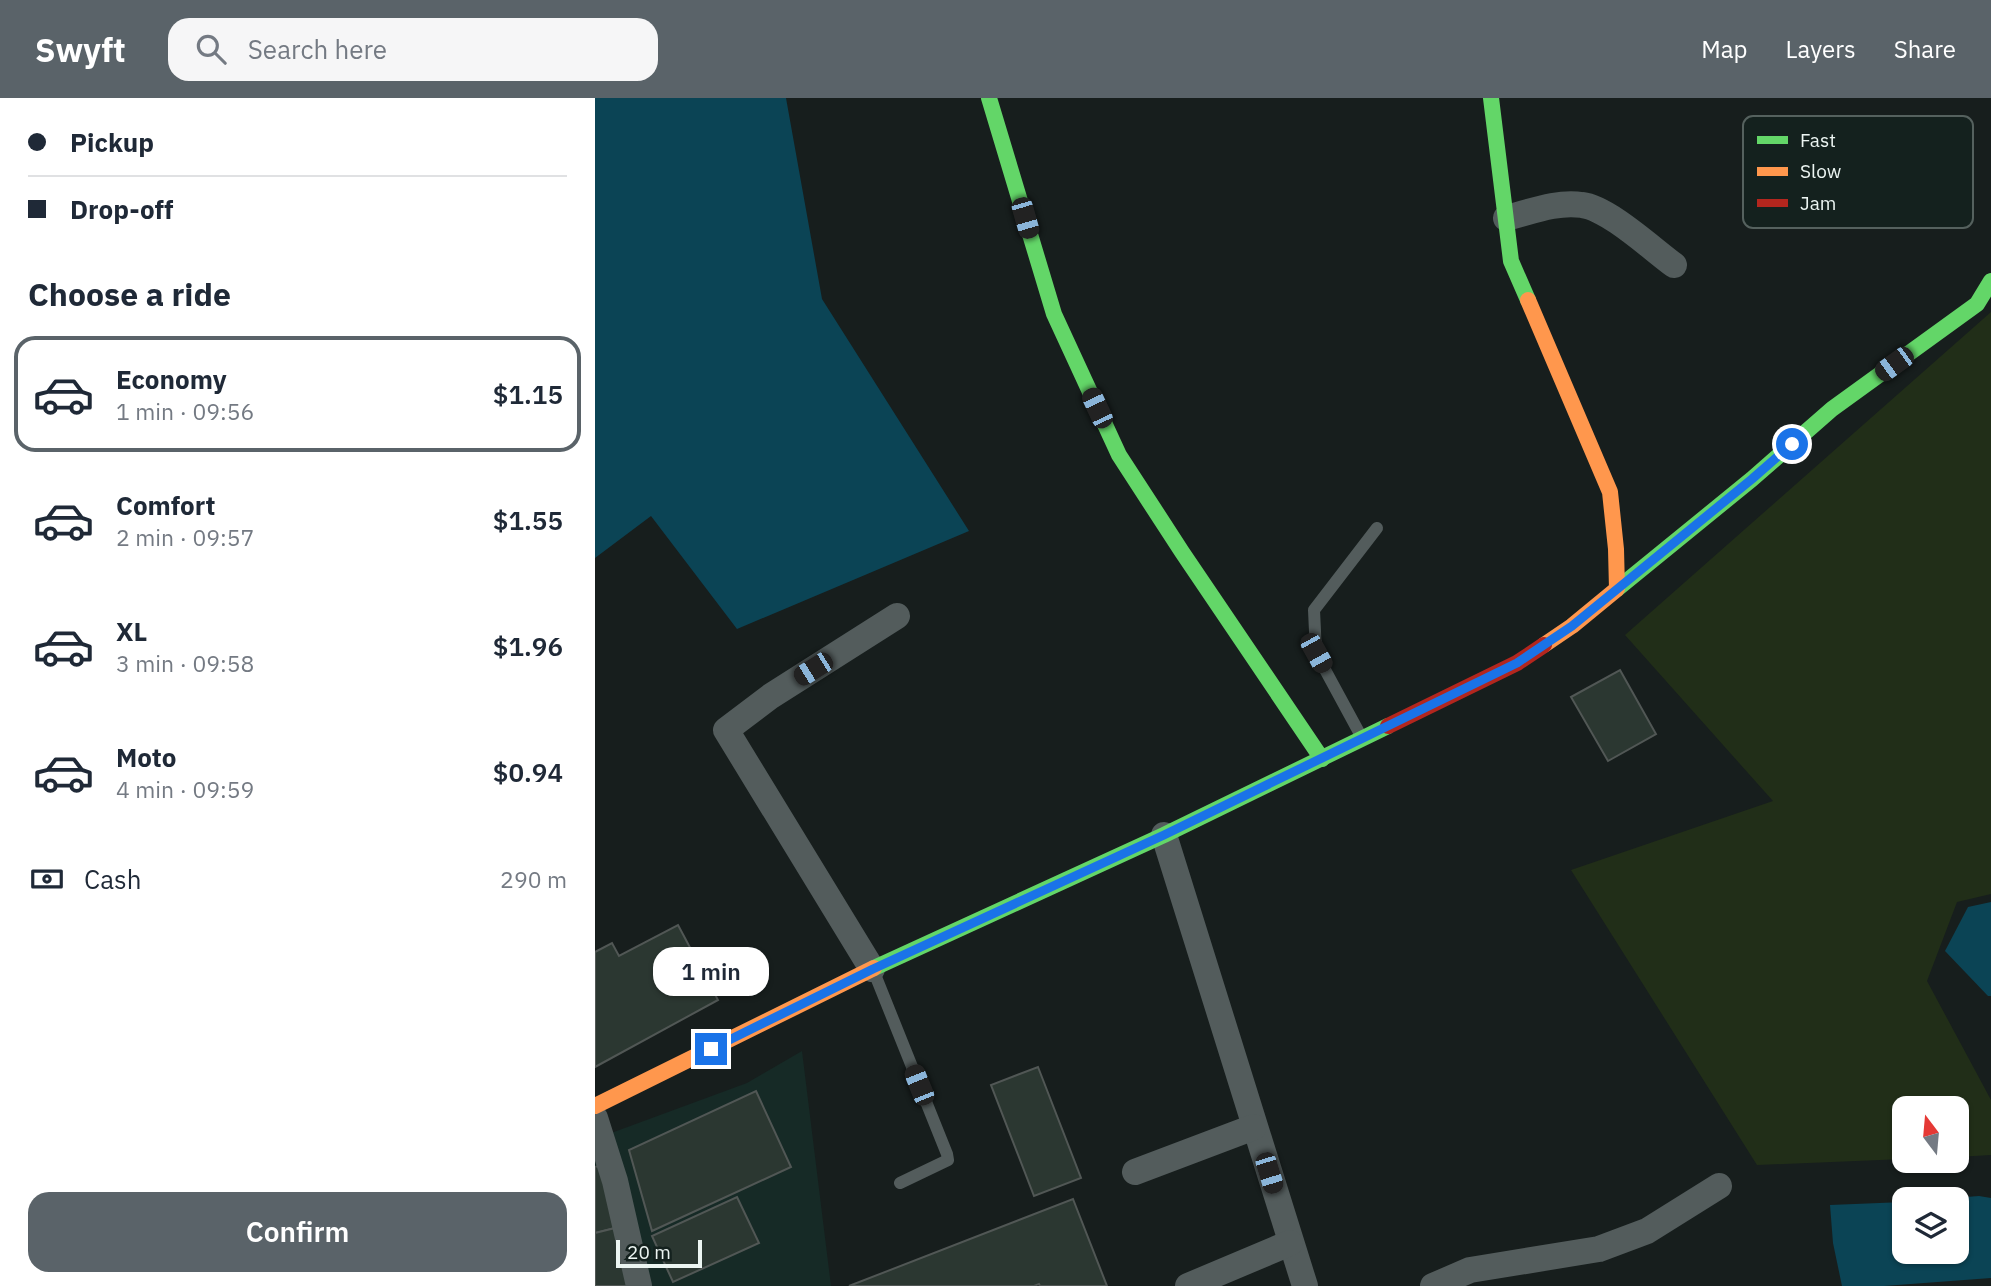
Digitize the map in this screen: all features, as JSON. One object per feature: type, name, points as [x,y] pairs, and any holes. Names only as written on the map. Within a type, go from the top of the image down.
[{"type":"street","points":[[989,98],[1054,314],[1119,455],[1322,759]]},
{"type":"street","points":[[1491,98],[1511,261],[1611,492],[1617,589]]},
{"type":"street","points":[[1506,218],[1557,205],[1583,205],[1606,214],[1674,265]]},
{"type":"street","points":[[595,1105],[873,969],[1164,835],[1517,663],[1572,626],[1752,479],[1832,409],[1977,304],[1991,281]]},
{"type":"street","points":[[873,969],[726,730],[771,696],[897,616]]},
{"type":"street","points":[[1164,835],[1305,1286]]},
{"type":"street","points":[[595,1118],[615,1181],[639,1286]]},
{"type":"street","points":[[1135,1172],[1254,1127]]},
{"type":"street","points":[[1433,1286],[1470,1270],[1599,1249],[1647,1231],[1719,1186]]},
{"type":"street","points":[[1188,1286],[1290,1243]]},
{"type":"lane","points":[[1363,739],[1316,653],[1314,610],[1377,528]]},
{"type":"lane","points":[[873,969],[948,1160],[900,1183]]},
{"type":"shaded area","points":[[802,1051],[831,1286],[595,1286],[595,1139],[747,1083]]},
{"type":"green space","points":[[1991,312],[1991,894],[1957,902],[1927,981],[1991,1100],[1991,1155],[1969,1156],[1969,1096],[1892,1096],[1892,1159],[1757,1165],[1571,870],[1773,801],[1625,635]]},
{"type":"water","points":[[595,98],[786,98],[822,299],[969,531],[737,629],[651,516],[595,558]]},
{"type":"water","points":[[1991,902],[1991,996],[1988,996],[1945,951],[1968,907]]},
{"type":"water","points":[[1969,1197],[1991,1198],[1991,1278],[1884,1286],[1842,1286],[1833,1243],[1830,1205],[1892,1202],[1892,1264],[1969,1264]]},
{"type":"building","points":[[1620,670],[1656,734],[1608,761],[1571,697]]},
{"type":"building","points":[[678,925],[718,1000],[595,1067],[595,952],[612,943],[619,956]]},
{"type":"building","points":[[1038,1067],[1081,1178],[1034,1196],[991,1085]]},
{"type":"building","points":[[756,1091],[791,1167],[652,1231],[629,1150]]},
{"type":"building","points":[[600,1165],[615,1228],[595,1233],[595,1167]]},
{"type":"building","points":[[737,1197],[759,1243],[673,1282],[652,1236]]},
{"type":"building","points":[[1073,1199],[1107,1286],[849,1286]]},
{"type":"building","points":[[615,1228],[628,1286],[595,1286],[595,1233]]},
{"type":"traffic: fast","points":[[989,98],[1054,314],[1119,455],[1322,759]]},
{"type":"traffic: fast","points":[[1491,98],[1511,261],[1528,300]]},
{"type":"traffic: fast","points":[[1617,589],[1752,479],[1832,409],[1977,304],[1991,281]]},
{"type":"traffic: fast","points":[[874,968],[1164,835],[1388,726]]},
{"type":"traffic: slow","points":[[1528,300],[1610,492],[1616,549],[1617,589],[1544,645]]},
{"type":"traffic: slow","points":[[595,1106],[874,968]]},
{"type":"traffic: jam","points":[[1388,726],[1517,663],[1544,645]]},
{"type":"route","points":[[711,1049],[873,969],[1164,835],[1517,663],[1572,626],[1792,444]]}]
